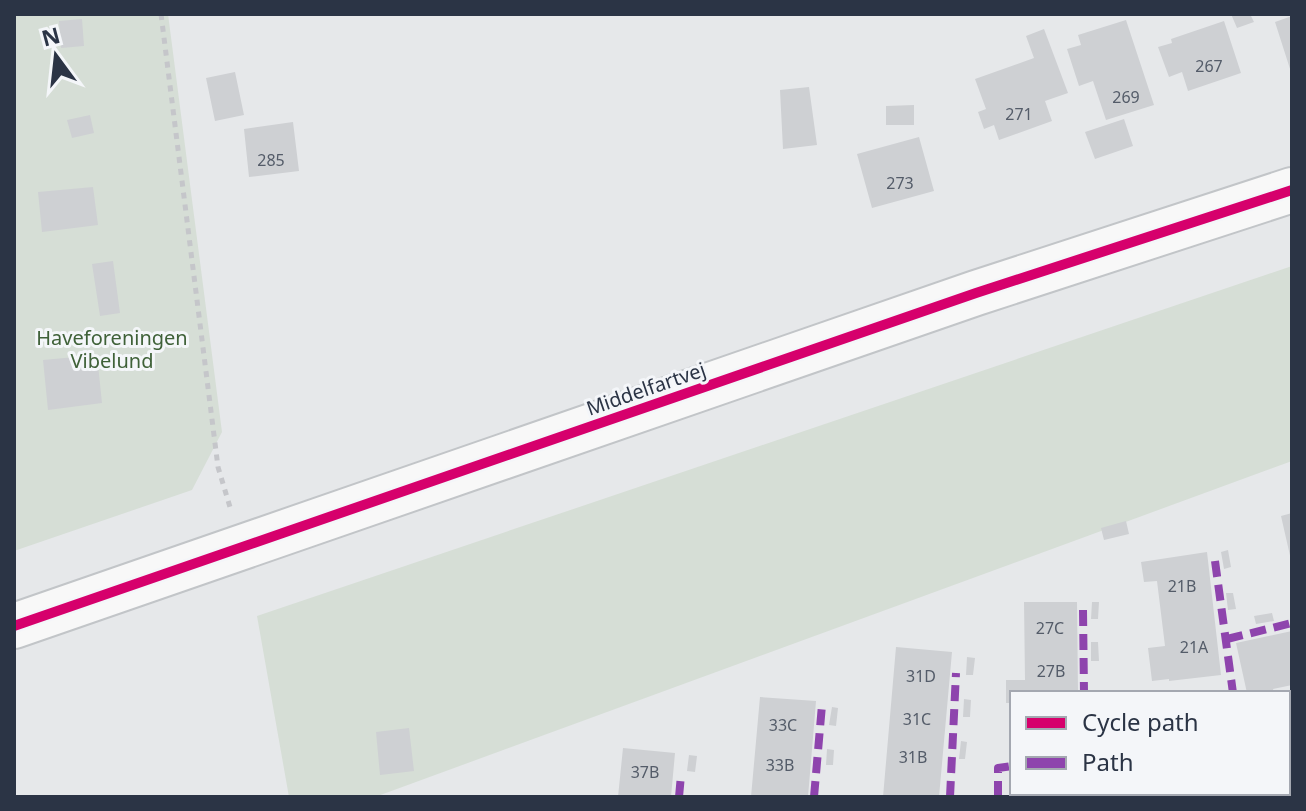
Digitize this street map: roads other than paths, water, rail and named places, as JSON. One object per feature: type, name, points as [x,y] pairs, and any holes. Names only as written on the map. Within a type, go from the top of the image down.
[{"type":"main road","name":"Middelfartvej","points":[[14,626],[976,293],[1292,190]]},
{"type":"park label","name":"Haveforeningen Vibelund","points":[[112,350]]}]
